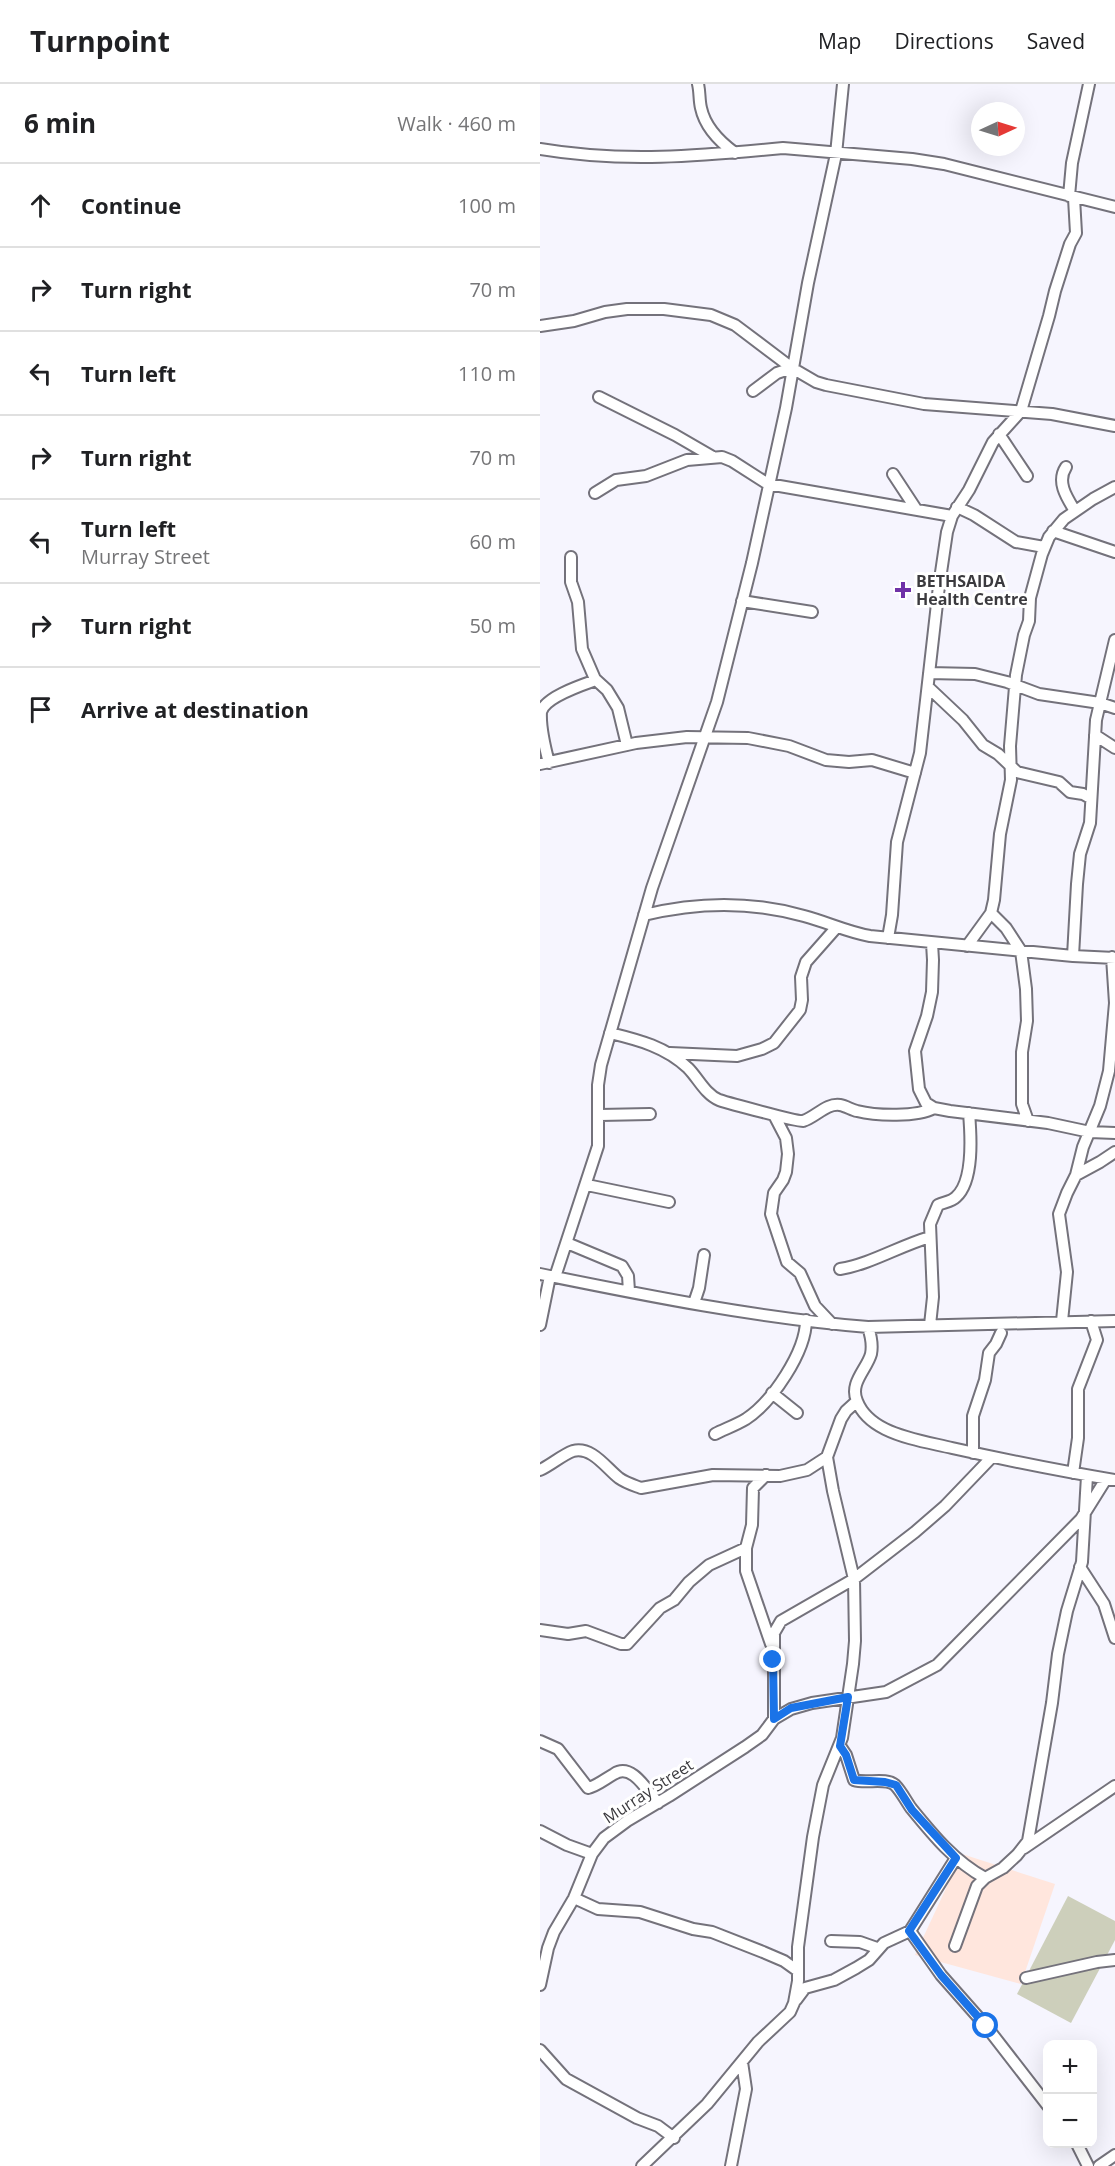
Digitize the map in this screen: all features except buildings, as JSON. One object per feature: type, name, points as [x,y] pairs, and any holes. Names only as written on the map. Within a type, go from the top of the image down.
[{"type":"street","points":[[698,84],[701,110],[706,121],[717,137],[735,153]]},
{"type":"street","points":[[540,1325],[548,1276],[567,1243],[598,1146],[599,1075],[610,1033],[644,915],[717,702],[742,601],[786,408],[792,368],[837,154],[843,84]]},
{"type":"street","points":[[888,938],[892,915],[897,842],[920,753],[939,586],[954,512],[969,490],[993,442],[1021,411],[1049,316],[1054,291],[1069,246],[1076,233],[1070,169],[1089,84]]},
{"type":"street","points":[[540,149],[595,156],[672,158],[783,148],[912,159],[944,164],[1115,207]]},
{"type":"street","points":[[540,326],[627,309],[664,309],[702,313],[716,316],[735,325],[792,368],[816,382],[851,391],[924,404],[1060,415],[1115,426]]},
{"type":"street","points":[[753,391],[777,373],[792,368]]},
{"type":"street","points":[[599,397],[681,438],[713,457]]},
{"type":"street","points":[[999,435],[1027,476]]},
{"type":"street","points":[[595,493],[615,480],[646,476],[687,460],[713,457],[729,459],[768,484],[916,509],[974,515],[1016,542],[1044,547]]},
{"type":"street","points":[[1066,467],[1062,476],[1063,486],[1075,511]]},
{"type":"street","points":[[893,474],[916,509]]},
{"type":"street","points":[[967,946],[991,913],[994,900],[1000,834],[1009,794],[1015,685],[1024,635],[1029,621],[1030,598],[1044,547],[1053,531],[1075,511],[1115,487]]},
{"type":"street","points":[[1053,531],[1115,552]]},
{"type":"street","points":[[571,557],[571,582],[578,602],[582,649],[596,680],[607,690],[618,708],[627,744]]},
{"type":"street","points":[[742,601],[812,612]]},
{"type":"street","points":[[1073,956],[1080,854],[1090,823],[1096,720],[1115,640]]},
{"type":"street","points":[[929,673],[975,674],[1039,694],[1100,703],[1115,708]]},
{"type":"street","points":[[596,680],[551,700],[544,706],[541,713],[544,764],[627,744],[704,737],[755,738],[797,748],[826,760],[849,762],[872,760],[915,773]]},
{"type":"street","points":[[928,687],[963,720],[983,745],[998,754],[1017,773],[1059,782],[1070,792],[1083,794],[1090,798]]},
{"type":"street","points":[[1095,735],[1115,748]]},
{"type":"street","points":[[644,915],[695,905],[734,905],[805,916],[855,934],[1073,956],[1113,957],[1115,1004],[1109,1071],[1100,1106],[1081,1153],[1076,1175],[1059,1214],[1067,1272],[1062,1321]]},
{"type":"street","points":[[991,913],[1006,928],[1021,951],[1027,1021],[1022,1052],[1022,1104],[1028,1121]]},
{"type":"street","points":[[670,1053],[737,1056],[774,1043],[800,1010],[802,969],[811,955],[836,928]]},
{"type":"street","points":[[932,943],[932,992],[927,1016],[916,1045],[915,1058],[919,1089],[926,1103],[934,1108],[1090,1132],[1115,1133]]},
{"type":"street","points":[[610,1033],[670,1053],[690,1070],[713,1097],[799,1121],[837,1105],[874,1113],[918,1114],[934,1108]]},
{"type":"street","points":[[930,1325],[933,1288],[930,1224],[937,1206],[955,1198],[966,1181],[970,1148],[969,1113]]},
{"type":"street","points":[[600,1115],[650,1114]]},
{"type":"street","points":[[774,1115],[785,1136],[788,1154],[786,1172],[774,1193],[771,1214],[787,1262],[800,1273],[815,1306],[832,1324]]},
{"type":"street","points":[[1076,1175],[1115,1152]]},
{"type":"street","points":[[586,1185],[669,1202]]},
{"type":"street","points":[[840,1269],[859,1265],[930,1237]]},
{"type":"street","points":[[567,1243],[622,1266],[628,1276],[629,1291]]},
{"type":"street","points":[[694,1303],[699,1288],[704,1255]]},
{"type":"street","points":[[548,1276],[650,1297],[832,1324],[868,1327],[1115,1321]]},
{"type":"street","points":[[716,1434],[747,1418],[772,1393],[794,1359],[804,1335],[806,1320]]},
{"type":"street","points":[[1073,1473],[1078,1438],[1078,1389],[1097,1340],[1091,1321]]},
{"type":"street","points":[[868,1327],[872,1339],[872,1351],[857,1382],[857,1401],[869,1419],[887,1430],[973,1453],[1111,1480]]},
{"type":"street","points":[[973,1453],[973,1416],[984,1386],[989,1353],[1001,1333]]},
{"type":"street","points":[[772,1393],[797,1413]]},
{"type":"street","points":[[794,2003],[798,1947],[813,1837],[824,1785],[840,1746],[855,1641],[854,1579],[827,1457],[841,1419],[857,1401]]},
{"type":"street","points":[[540,1470],[573,1451],[583,1451],[592,1454],[619,1478],[640,1488],[698,1476],[753,1481],[766,1475],[780,1476],[807,1470],[827,1457]]},
{"type":"street","points":[[774,1719],[773,1650],[777,1625],[785,1617],[854,1579],[915,1532],[945,1506],[992,1457]]},
{"type":"street","points":[[1024,1848],[1028,1841],[1052,1703],[1058,1654],[1067,1611],[1083,1556],[1087,1476]]},
{"type":"street","name":"Murray Street","points":[[540,1985],[543,1960],[554,1932],[574,1898],[592,1854],[615,1829],[762,1735],[774,1719],[791,1708],[891,1690],[937,1665],[1047,1555],[1085,1514],[1111,1480]]},
{"type":"street","points":[[753,1481],[752,1526],[746,1548],[747,1578],[773,1650]]},
{"type":"street","points":[[540,1630],[568,1634],[586,1631],[621,1644],[627,1644],[660,1608],[674,1600],[689,1582],[709,1565],[746,1548]]},
{"type":"street","points":[[1080,1567],[1104,1604],[1115,1638]]},
{"type":"street","points":[[760,1613],[785,1617]]},
{"type":"street","points":[[540,1741],[558,1749],[585,1787],[592,1788],[620,1771],[626,1770],[658,1803]]},
{"type":"street","points":[[840,1746],[846,1755],[854,1780],[896,1785],[912,1810],[956,1858],[966,1868],[984,1878]]},
{"type":"street","points":[[956,1946],[974,1894],[984,1878],[1003,1868],[1024,1848],[1115,1786]]},
{"type":"street","points":[[540,1831],[567,1845],[592,1854]]},
{"type":"street","points":[[642,2166],[674,2138],[707,2104],[758,2043],[790,2013],[805,1988],[834,1980],[856,1968],[869,1960],[877,1948],[884,1943],[909,1931],[956,1858]]},
{"type":"street","points":[[574,1898],[598,1909],[640,1912],[693,1929],[712,1932],[784,1961],[798,1971]]},
{"type":"street","points":[[909,1931],[941,1975],[986,2026],[1043,2101]]},
{"type":"street","points":[[831,1941],[860,1942],[877,1948]]},
{"type":"street","points":[[1026,1978],[1115,1960]]},
{"type":"street","points":[[540,2050],[566,2079],[637,2118],[658,2126],[674,2138]]},
{"type":"street","points":[[731,2166],[746,2089],[742,2062]]},
{"type":"street","points":[[1079,2148],[1088,2166]]},
{"type":"street","points":[[1099,2166],[1115,2155]]},
{"type":"shaded area","points":[[962,1854],[1055,1884],[1021,1984],[915,1955]]},
{"type":"green space","points":[[1068,1896],[1115,1921],[1115,1940],[1071,2023],[1017,1994]]},
{"type":"place","name":"BETHSAIDA Health Centre","points":[[903,590]]},
{"type":"route","points":[[773,1660],[774,1719],[791,1708],[848,1697],[840,1746],[846,1755],[854,1780],[896,1785],[912,1810],[956,1858],[909,1931],[941,1975],[986,2026]]}]
